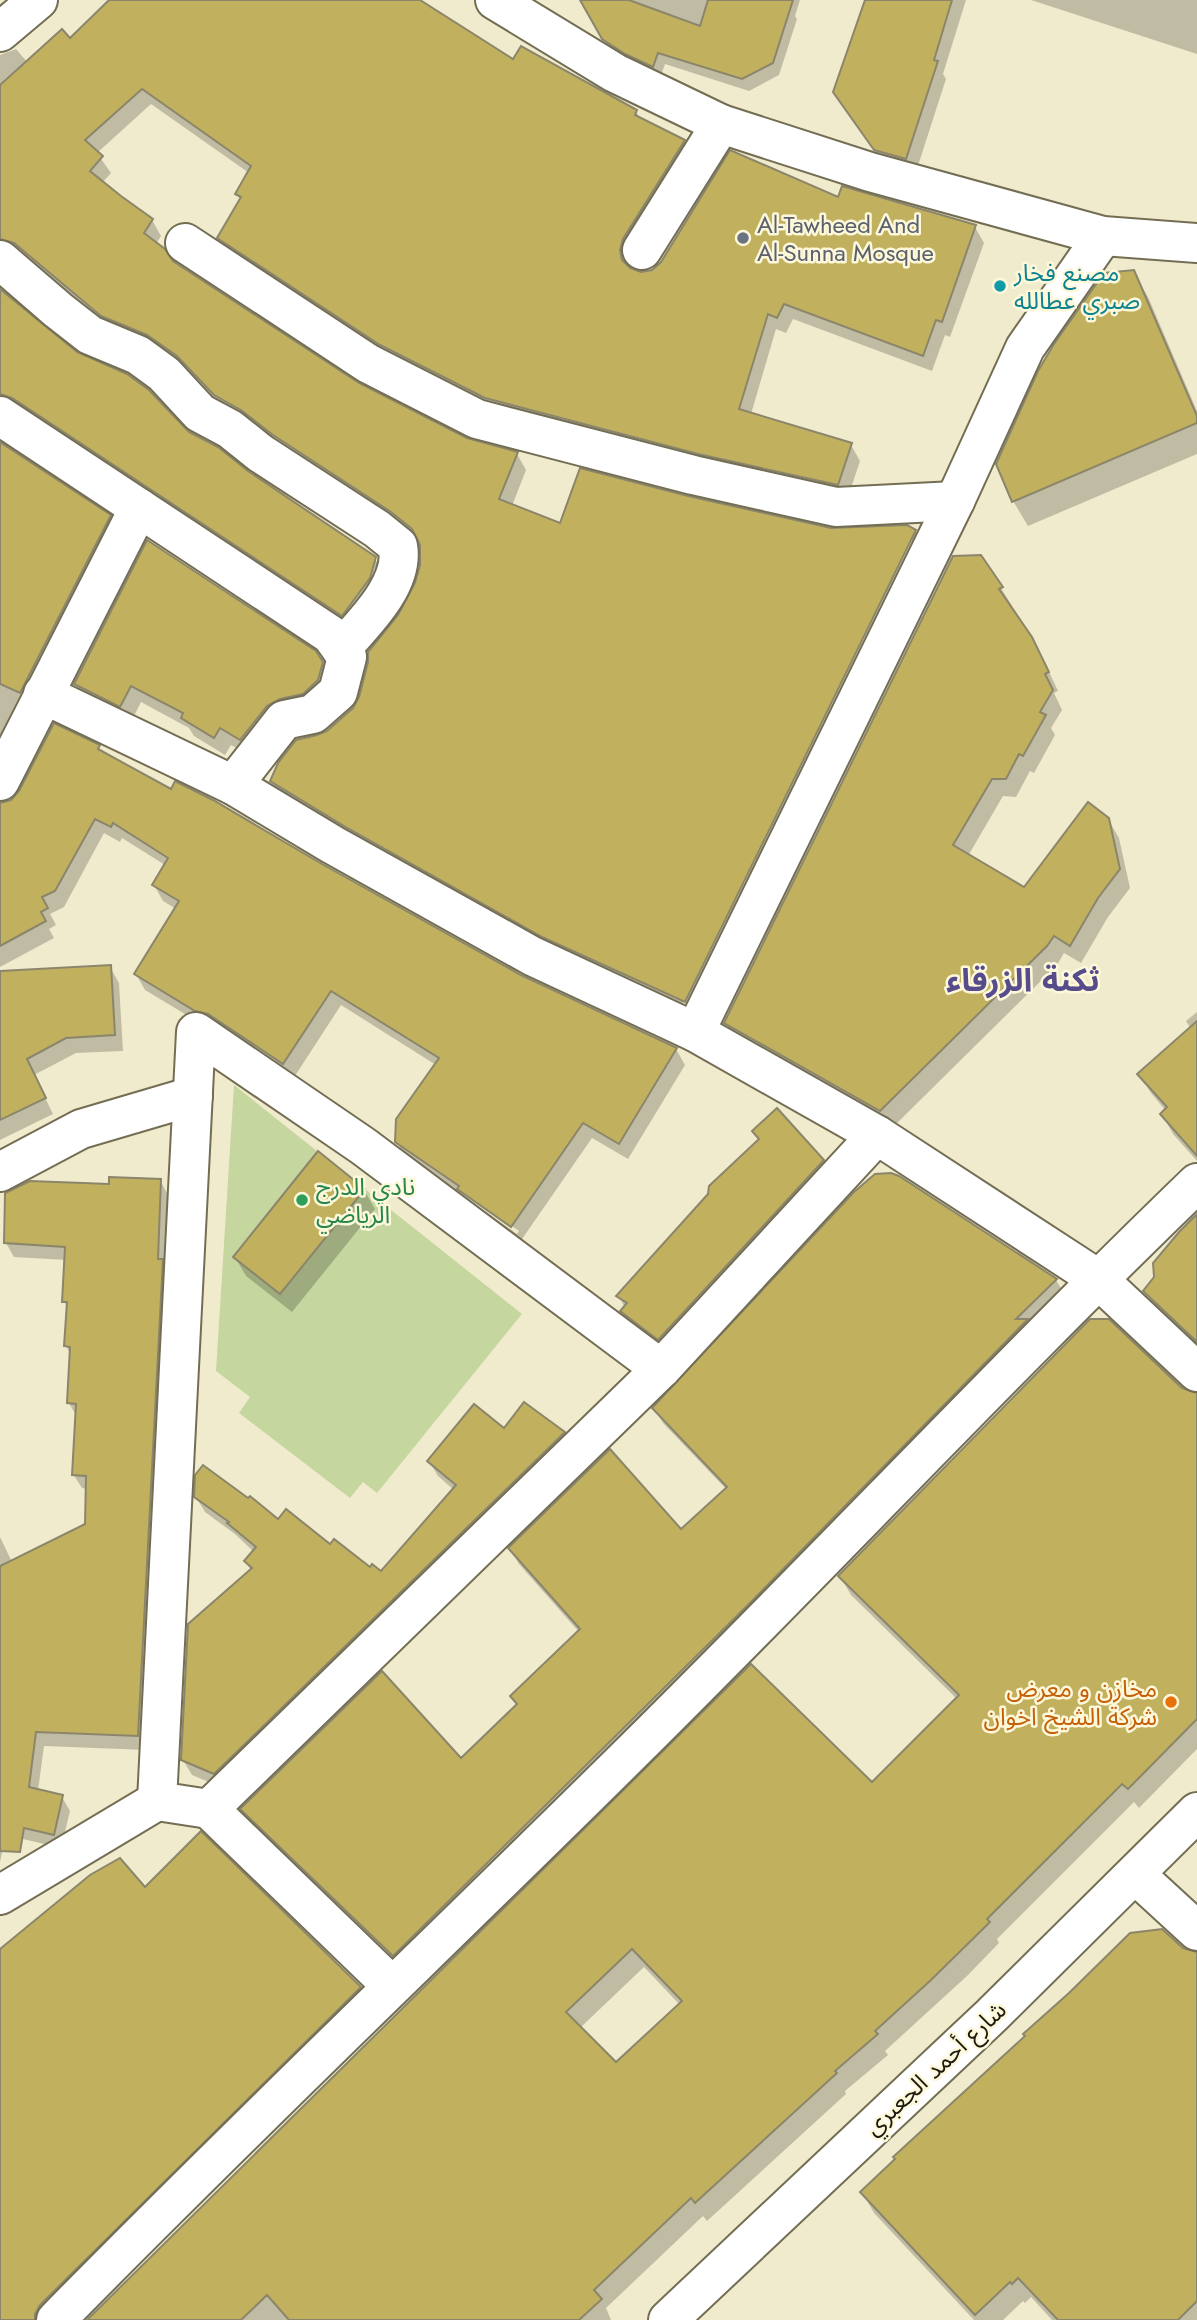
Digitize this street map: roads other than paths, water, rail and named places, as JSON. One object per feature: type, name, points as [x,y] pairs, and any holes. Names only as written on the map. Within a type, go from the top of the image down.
[{"type":"street","points":[[0,32],[38,0]]},
{"type":"street","points":[[495,0],[615,73],[721,124],[870,172],[1104,236],[1197,243]]},
{"type":"street","points":[[642,250],[721,124]]},
{"type":"street","points":[[695,1032],[955,501],[1025,348],[1104,236]]},
{"type":"street","points":[[185,243],[369,364],[477,419],[693,475],[836,507],[955,501]]},
{"type":"street","points":[[0,260],[90,335],[138,355],[164,374],[200,413],[230,429],[260,453],[368,523],[398,546],[400,555],[395,575],[364,623],[341,649]]},
{"type":"street","points":[[0,416],[331,635],[347,657],[338,692],[313,714],[284,720],[233,785]]},
{"type":"street","points":[[0,781],[139,508]]},
{"type":"street","points":[[43,694],[233,785],[333,845],[532,956],[695,1032],[877,1135],[1098,1279],[1197,1372]]},
{"type":"street","points":[[158,1801],[196,1032],[363,1146],[660,1369]]},
{"type":"street","points":[[0,1172],[81,1129],[193,1096]]},
{"type":"street","points":[[209,1809],[660,1369],[877,1135]]},
{"type":"street","points":[[56,2320],[190,2183],[622,1763],[1098,1279],[1197,1183]]},
{"type":"street","points":[[0,1895],[158,1801],[209,1809],[391,1986]]},
{"type":"street","name":"شارع أحمد الجعبري","points":[[668,2320],[992,2015],[1197,1812]]},
{"type":"street","points":[[1136,1875],[1197,1931]]},
{"type":"place","name":"Al-Tawheed And Al-Sunna Mosque","points":[[743,238]]},
{"type":"place","name":"مصنع فخار صبري عطالله","points":[[1000,286]]},
{"type":"place","name":"نادي الدرج الرياضي","points":[[302,1200]]},
{"type":"place","name":"مخازن و معرض شركة الشيخ اخوان","points":[[1171,1702]]},
{"type":"district","name":"ثكنة الزرقاء","points":[[1023,980]]}]
